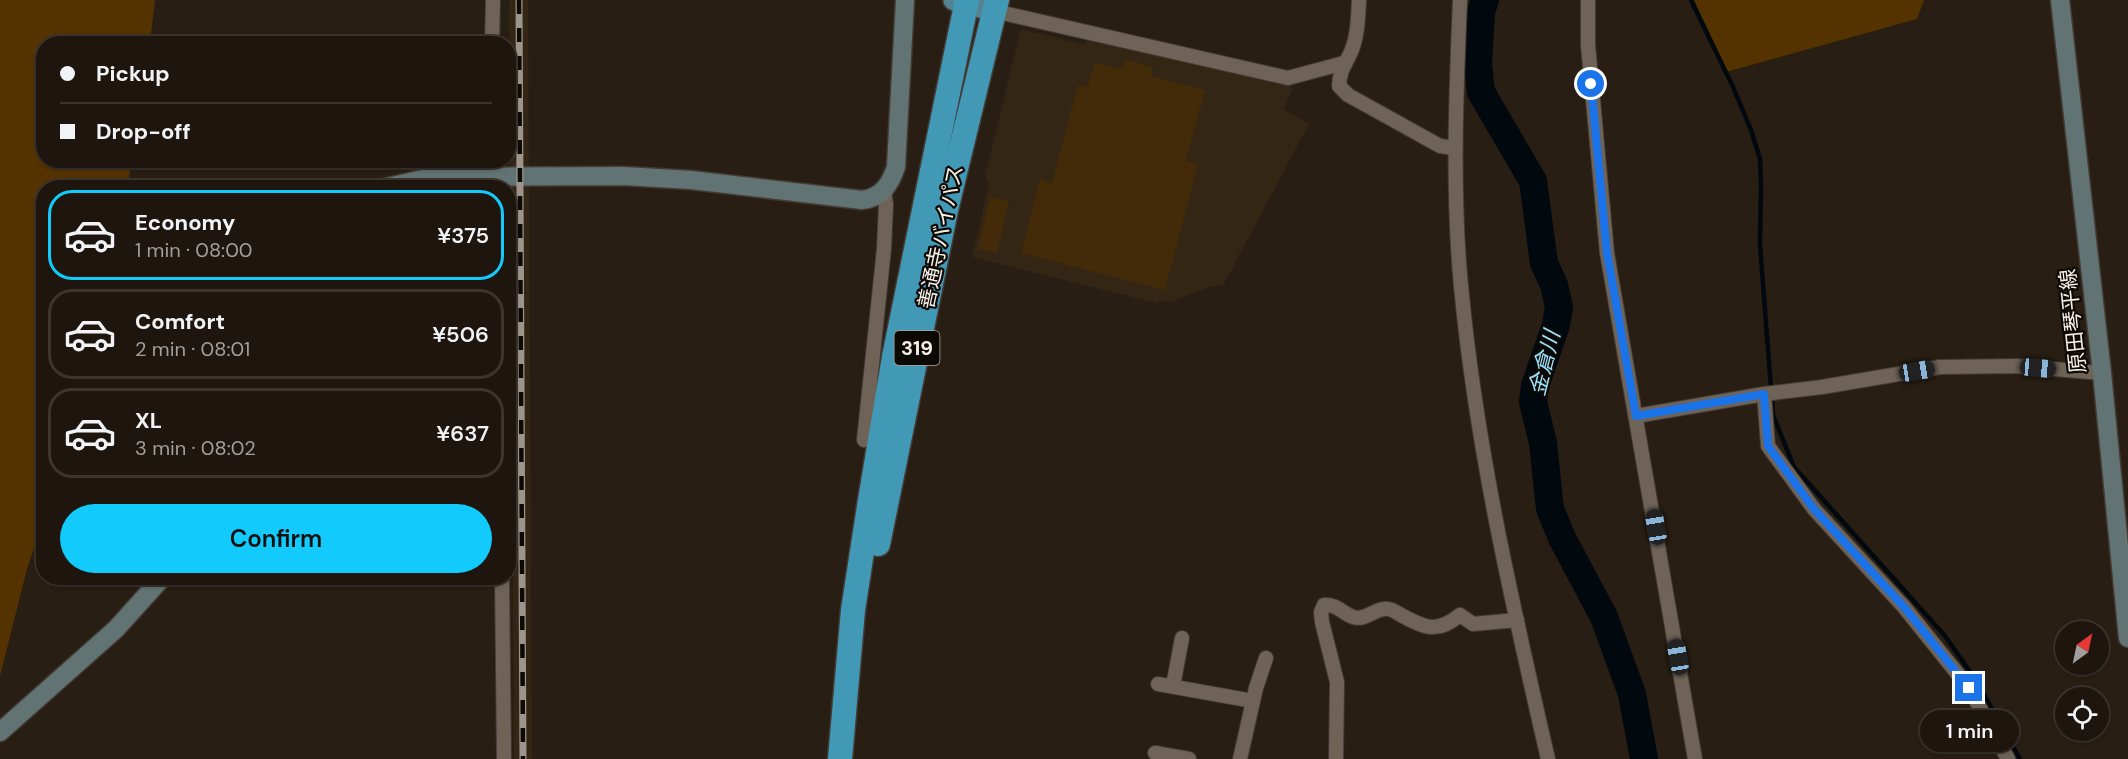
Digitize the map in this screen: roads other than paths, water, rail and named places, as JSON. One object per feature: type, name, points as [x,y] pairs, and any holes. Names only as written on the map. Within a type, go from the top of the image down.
[{"type":"highway","name":"善通寺バイパス","points":[[840,759],[853,610],[894,357],[962,1]]},
{"type":"highway","name":"善通寺バイパス","points":[[845,686],[884,518],[946,210],[995,5]]},
{"type":"main road","points":[[962,1],[995,5]]},
{"type":"street","points":[[492,36],[493,0]]},
{"type":"street","points":[[413,180],[470,174],[657,178],[869,199],[884,191],[896,167],[905,0]]},
{"type":"street","points":[[1359,0],[1356,35],[1351,54],[1340,74],[1339,86],[1348,95],[1440,146],[1455,148]]},
{"type":"street","points":[[1460,0],[1454,172],[1461,286],[1487,480],[1548,759]]},
{"type":"street","points":[[1588,0],[1590,67],[1607,253],[1695,759]]},
{"type":"street","name":"原田琴平線","points":[[2060,0],[2102,373],[2128,638]]},
{"type":"street","points":[[995,5],[1288,78],[1344,63]]},
{"type":"street","points":[[864,440],[884,249],[886,204],[884,191]]},
{"type":"street","points":[[1636,416],[1940,367],[2017,366],[2102,373]]},
{"type":"street","points":[[1769,393],[1768,446],[1814,509],[1904,607],[1969,688],[2007,759]]},
{"type":"street","points":[[0,732],[116,629],[156,585]]},
{"type":"street","points":[[502,585],[504,759]]},
{"type":"street","points":[[1336,759],[1337,682],[1322,622],[1321,612],[1324,605],[1332,604],[1353,617],[1359,618],[1383,609],[1391,609],[1424,627],[1441,626],[1460,615],[1473,624],[1517,620]]},
{"type":"street","points":[[1173,686],[1182,638]]},
{"type":"street","points":[[1240,759],[1253,701],[1266,658]]},
{"type":"street","points":[[1158,684],[1253,701]]},
{"type":"street","points":[[1155,753],[1190,759]]},
{"type":"waterway","name":"金倉川","points":[[1485,0],[1481,12],[1478,64],[1481,92],[1533,181],[1544,263],[1554,285],[1559,307],[1556,325],[1535,386],[1533,402],[1543,443],[1550,509],[1562,538],[1604,617],[1632,694],[1644,759]]},
{"type":"waterway","points":[[1691,0],[1733,87],[1760,159],[1760,244],[1773,415],[1794,467],[1945,636],[1977,682],[2020,759]]},
{"type":"railway","points":[[519,0],[523,759]]}]
